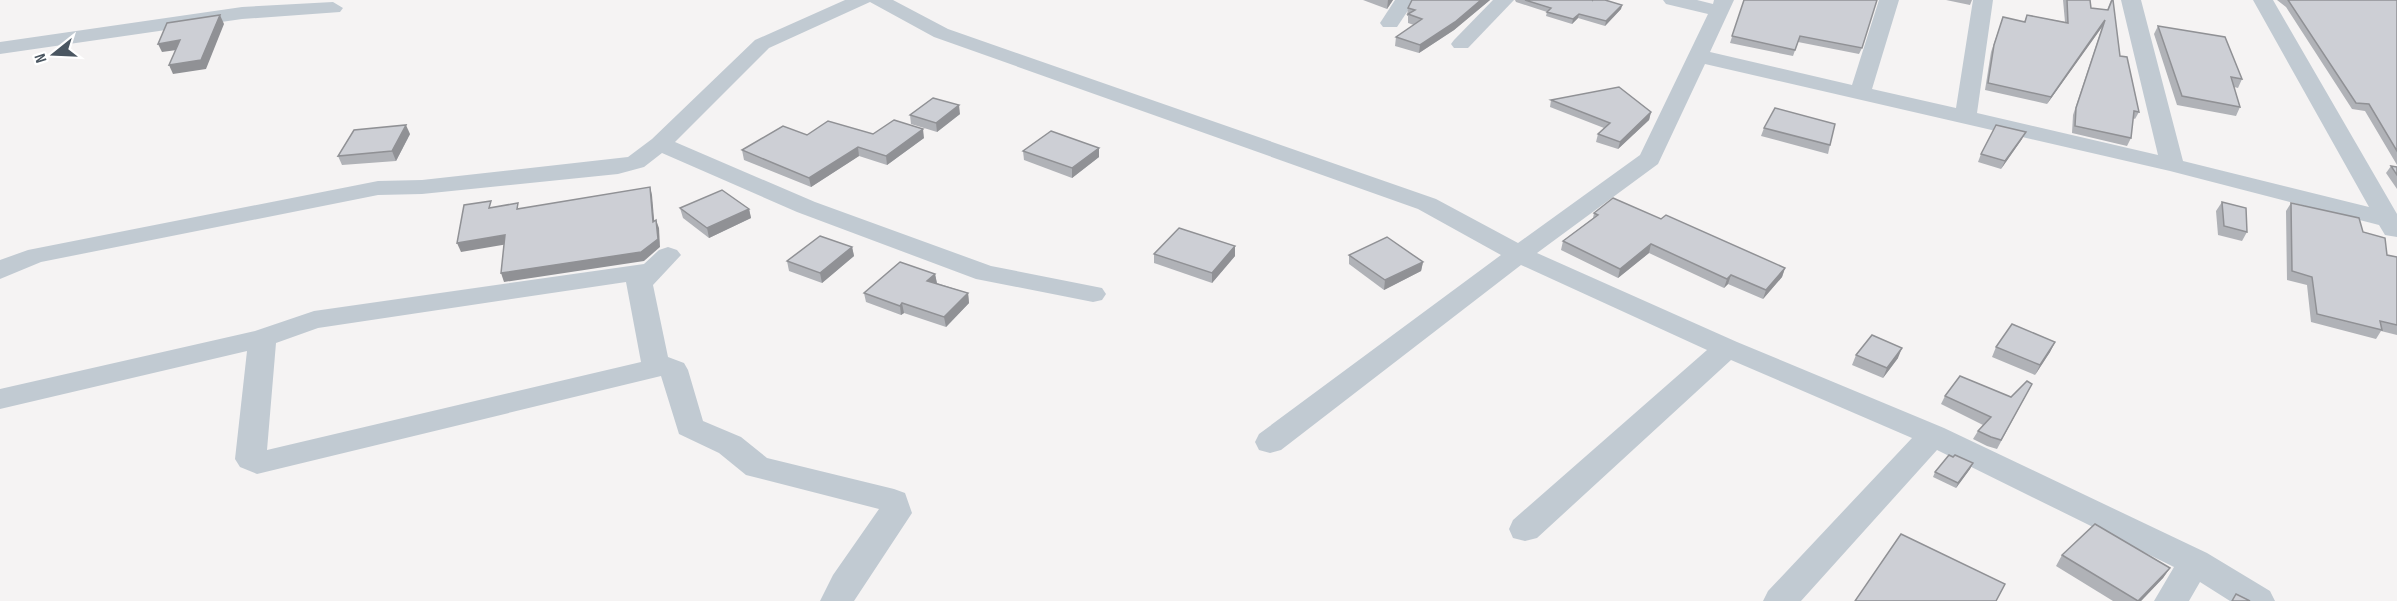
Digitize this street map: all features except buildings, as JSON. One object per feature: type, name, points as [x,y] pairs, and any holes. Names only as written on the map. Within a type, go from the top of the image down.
[{"type":"street","points":[[0,290],[6,268],[37,255],[378,188],[422,187],[618,167],[636,162],[660,144],[762,44],[861,0]]},
{"type":"street","points":[[878,0],[941,33],[1427,204],[1519,254],[1727,348],[1933,435],[2195,562],[2259,601]]},
{"type":"street","points":[[1390,23],[1405,0]]},
{"type":"street","points":[[1461,44],[1504,0]]},
{"type":"street","points":[[1270,442],[1519,254],[1650,159],[1722,5],[1673,0]]},
{"type":"street","points":[[1860,93],[1889,0]]},
{"type":"street","points":[[1965,118],[1983,0]]},
{"type":"street","points":[[2131,0],[2172,165]]},
{"type":"street","points":[[2263,0],[2393,228]]},
{"type":"street","points":[[0,48],[242,13],[333,8]]},
{"type":"street","points":[[1699,56],[2172,165],[2393,228]]},
{"type":"street","points":[[660,144],[806,207],[985,273],[1093,294]]},
{"type":"street","points":[[0,399],[262,338],[314,320],[659,263],[639,283],[656,363],[674,370],[690,427],[730,445],[757,467],[894,501],[896,513],[845,584],[837,601]]},
{"type":"street","points":[[262,338],[251,459],[257,463],[665,366]]},
{"type":"street","points":[[1525,529],[1727,348]]},
{"type":"street","points":[[1780,601],[1933,435]]},
{"type":"street","points":[[2171,601],[2195,562]]}]
